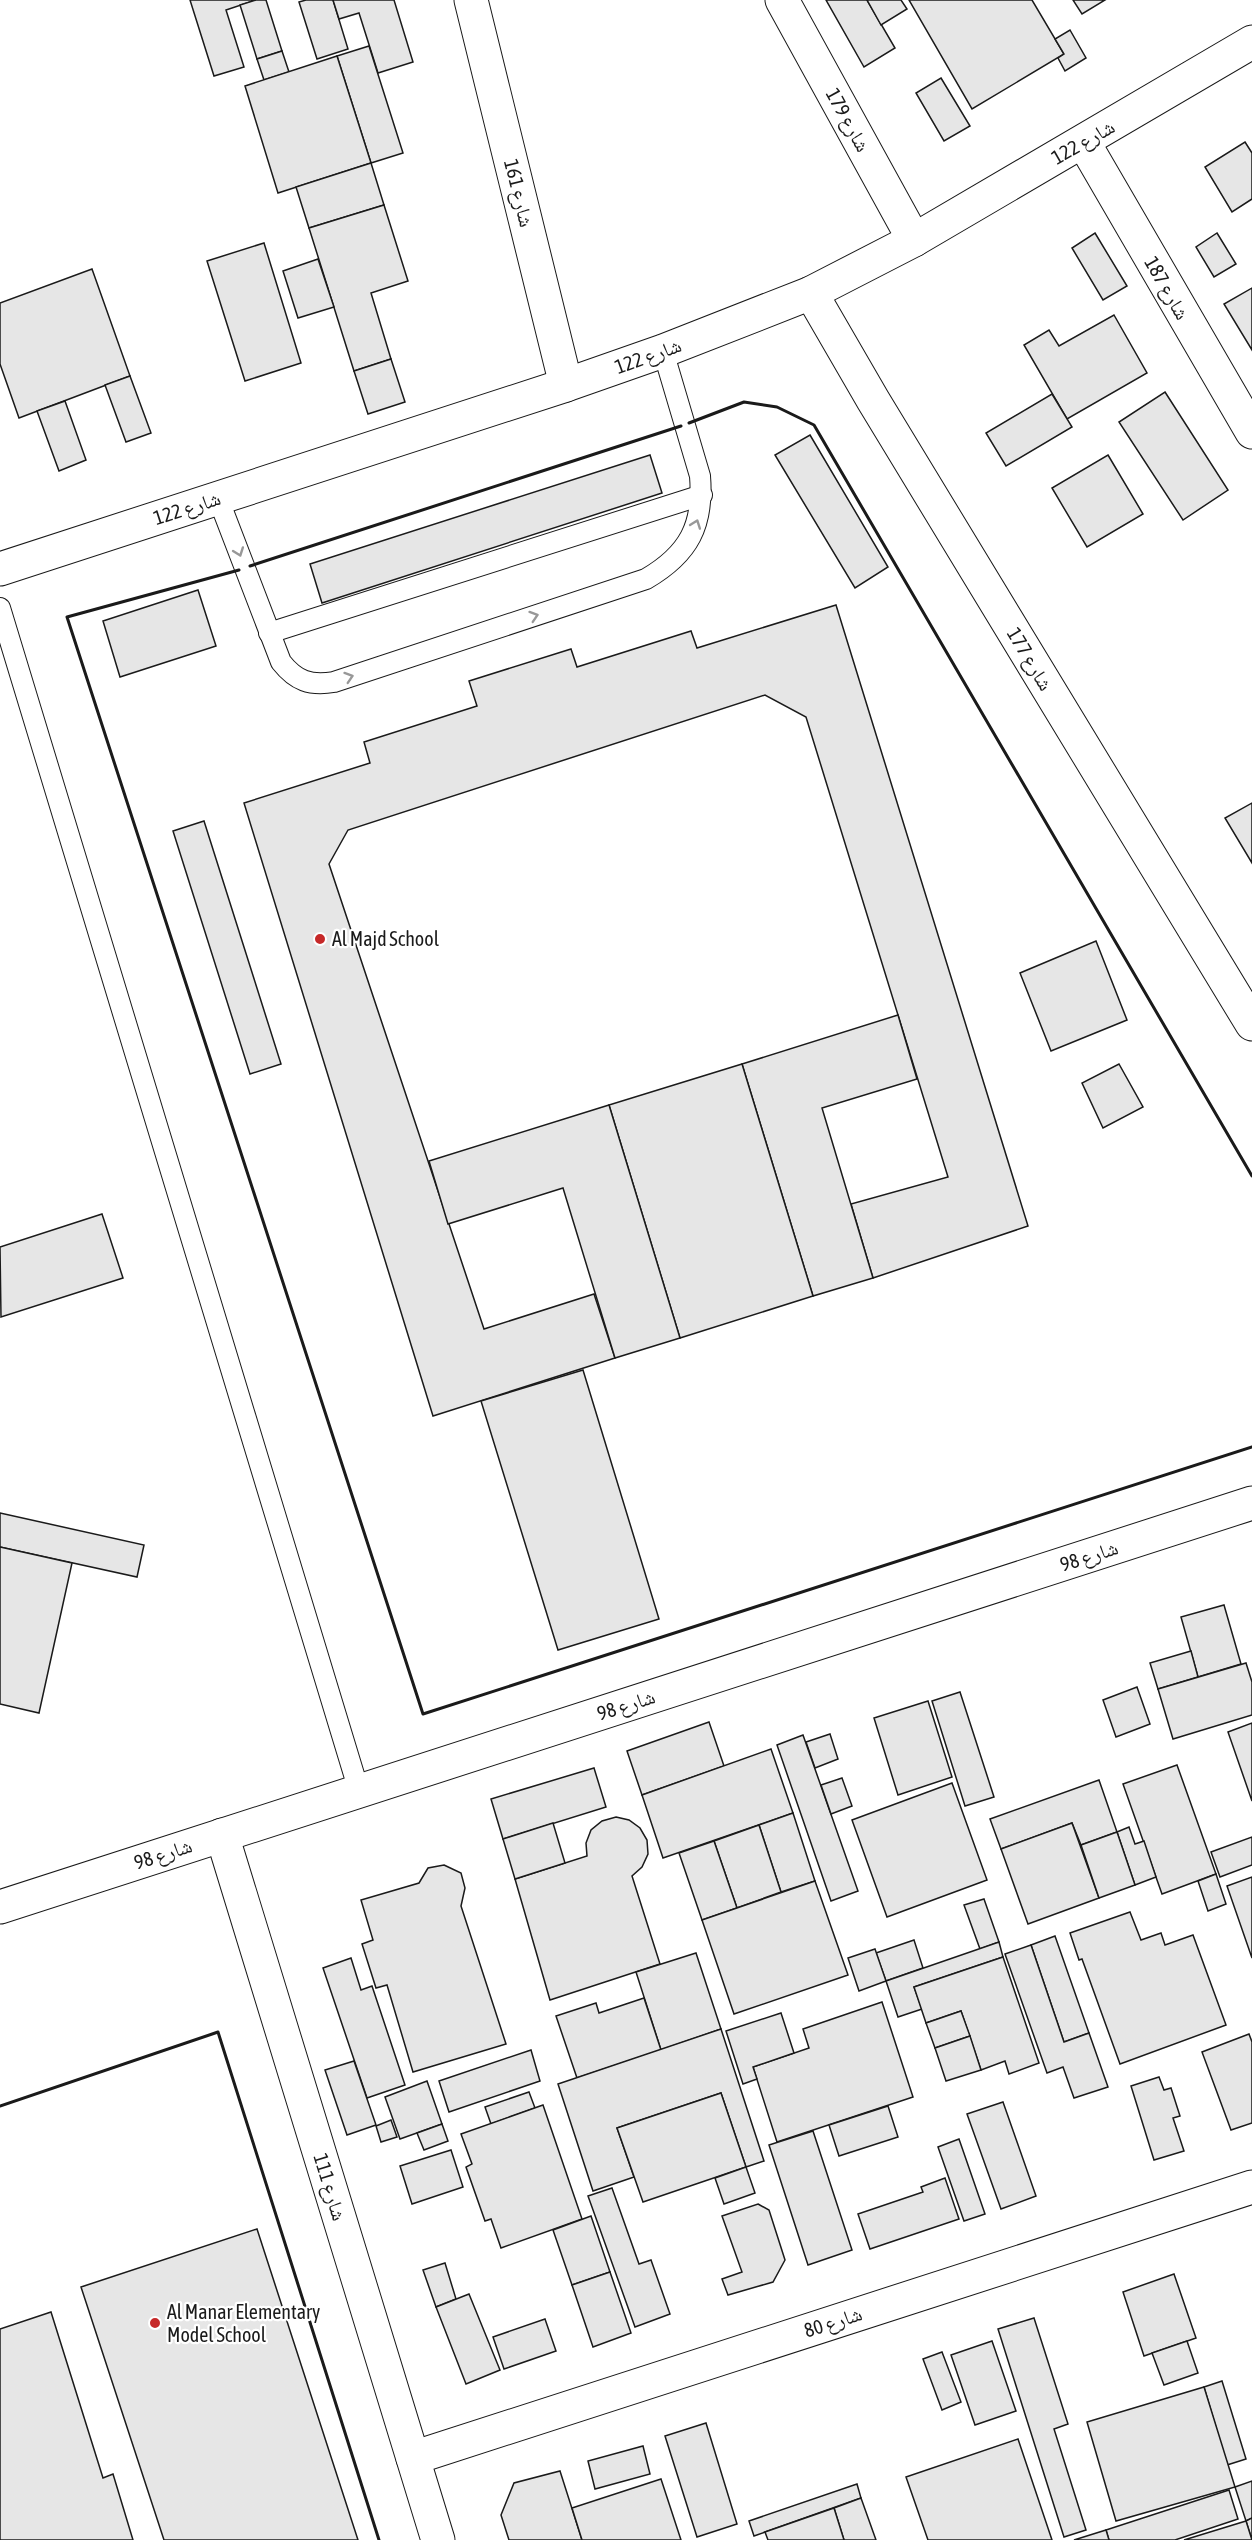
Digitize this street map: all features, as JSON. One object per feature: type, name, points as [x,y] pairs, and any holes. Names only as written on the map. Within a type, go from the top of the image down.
[{"type":"street","name":"شارع 161","points":[[471,0],[566,385]]},
{"type":"street","name":"شارع 179","points":[[783,0],[914,240]]},
{"type":"street","name":"شارع 122","points":[[0,569],[566,385],[663,351],[811,293],[914,240],[1084,143],[1252,42]]},
{"type":"street","name":"شارع 187","points":[[1084,143],[1247,414]]},
{"type":"street","name":"شارع 177","points":[[811,293],[873,400],[1252,1024]]},
{"type":"street","name":"شارع 98","points":[[0,1907],[1252,1503]]},
{"type":"street","name":"شارع 111","points":[[222,1835],[438,2540]]},
{"type":"street","name":"شارع 80","points":[[413,2458],[1252,2187]]},
{"type":"lane","points":[[218,498],[281,662],[291,675],[303,682],[318,685],[646,579],[669,566],[687,545],[699,521],[702,495],[700,476],[663,351]]},
{"type":"lane","points":[[269,633],[702,495]]},
{"type":"lane","points":[[0,608],[359,1791]]},
{"type":"building","points":[[190,0],[256,0],[226,10],[244,67],[214,76]]},
{"type":"building","points":[[256,0],[266,0],[282,51],[257,59],[240,5]]},
{"type":"building","points":[[333,0],[348,49],[317,59],[299,2]]},
{"type":"building","points":[[333,0],[394,0],[413,62],[378,73],[359,13],[339,19]]},
{"type":"building","points":[[826,0],[867,0],[895,48],[864,67]]},
{"type":"building","points":[[867,0],[901,0],[907,9],[881,25]]},
{"type":"building","points":[[909,0],[1032,0],[1064,54],[972,109]]},
{"type":"building","points":[[1073,0],[1105,0],[1082,14]]},
{"type":"building","points":[[1070,30],[1086,58],[1065,71],[1058,58],[1064,54],[1055,39]]},
{"type":"building","points":[[369,46],[403,153],[371,163],[337,56]]},
{"type":"building","points":[[282,51],[289,72],[264,80],[257,59]]},
{"type":"building","points":[[337,56],[371,163],[278,193],[245,86]]},
{"type":"building","points":[[941,78],[970,126],[944,141],[916,93]]},
{"type":"building","points":[[1245,142],[1252,153],[1252,199],[1232,212],[1205,167]]},
{"type":"building","points":[[371,163],[384,205],[309,228],[296,187]]},
{"type":"building","points":[[384,205],[408,281],[371,293],[391,359],[354,371],[309,228]]},
{"type":"building","points":[[1095,233],[1127,286],[1103,300],[1072,248]]},
{"type":"building","points":[[1217,233],[1236,264],[1214,277],[1196,247]]},
{"type":"building","points":[[264,243],[301,363],[245,381],[207,261]]},
{"type":"building","points":[[318,259],[334,307],[298,318],[283,271]]},
{"type":"building","points":[[92,269],[130,376],[19,418],[0,364],[0,303]]},
{"type":"building","points":[[1252,288],[1252,350],[1224,304]]},
{"type":"building","points":[[1114,315],[1147,373],[1067,419],[1024,345],[1049,330],[1059,346]]},
{"type":"building","points":[[391,359],[405,402],[368,414],[354,371]]},
{"type":"building","points":[[130,376],[151,433],[126,442],[105,385]]},
{"type":"building","points":[[1165,392],[1228,490],[1183,520],[1119,422]]},
{"type":"building","points":[[1052,394],[1072,427],[1006,466],[986,433]]},
{"type":"building","points":[[65,401],[86,460],[59,471],[37,411]]},
{"type":"building","points":[[810,435],[888,567],[855,588],[775,455]]},
{"type":"building","points":[[650,455],[662,493],[322,603],[310,564]]},
{"type":"building","points":[[1108,455],[1143,514],[1087,547],[1052,488]]},
{"type":"building","points":[[198,590],[216,646],[120,677],[103,621]]},
{"type":"building","name":"Al Majd School","points":[[836,605],[1028,1226],[873,1278],[851,1204],[948,1177],[806,717],[765,695],[348,830],[329,864],[484,1329],[594,1294],[615,1358],[433,1416],[244,803],[370,763],[364,742],[477,706],[469,681],[571,649],[577,667],[691,631],[697,648]]},
{"type":"building","points":[[1252,803],[1252,863],[1225,818]]},
{"type":"building","points":[[204,821],[281,1064],[250,1074],[173,831]]},
{"type":"building","points":[[1096,941],[1127,1020],[1051,1051],[1020,973]]},
{"type":"building","points":[[898,1015],[917,1079],[822,1108],[873,1278],[813,1296],[742,1064]]},
{"type":"building","points":[[742,1064],[813,1296],[680,1338],[609,1105]]},
{"type":"building","points":[[1119,1064],[1143,1107],[1103,1128],[1082,1083]]},
{"type":"building","points":[[609,1105],[680,1338],[615,1358],[563,1188],[448,1224],[429,1161]]},
{"type":"building","points":[[102,1214],[123,1278],[1,1317],[0,1247]]},
{"type":"building","points":[[583,1370],[659,1619],[558,1650],[481,1401]]},
{"type":"building","points":[[0,1513],[144,1545],[137,1577],[0,1547]]},
{"type":"building","points":[[0,1547],[72,1563],[39,1713],[0,1704]]},
{"type":"building","points":[[1224,1605],[1241,1664],[1198,1677],[1181,1617]]},
{"type":"building","points":[[1191,1651],[1198,1677],[1158,1689],[1150,1663]]},
{"type":"building","points":[[1246,1663],[1252,1682],[1252,1715],[1173,1739],[1158,1689]]},
{"type":"building","points":[[1137,1687],[1150,1724],[1116,1737],[1103,1700]]},
{"type":"building","points":[[960,1692],[994,1797],[965,1806],[932,1701]]},
{"type":"building","points":[[928,1701],[952,1777],[898,1795],[874,1718]]},
{"type":"building","points":[[709,1722],[724,1766],[642,1795],[627,1751]]},
{"type":"building","points":[[1252,1723],[1252,1801],[1228,1732]]},
{"type":"building","points":[[830,1734],[838,1759],[815,1768],[806,1742]]},
{"type":"building","points":[[803,1735],[858,1891],[831,1901],[777,1745]]},
{"type":"building","points":[[771,1749],[793,1813],[663,1858],[642,1795]]},
{"type":"building","points":[[1177,1765],[1216,1874],[1162,1894],[1123,1784]]},
{"type":"building","points":[[594,1768],[606,1807],[503,1839],[491,1799]]},
{"type":"building","points":[[842,1778],[852,1806],[831,1814],[821,1785]]},
{"type":"building","points":[[1099,1780],[1117,1832],[1081,1845],[1072,1823],[1001,1849],[990,1819]]},
{"type":"building","points":[[952,1783],[987,1880],[887,1917],[852,1820]]},
{"type":"building","points":[[793,1813],[815,1881],[781,1892],[759,1825]]},
{"type":"building","points":[[616,1817],[629,1820],[640,1828],[647,1840],[648,1854],[642,1867],[632,1876],[660,1964],[550,2000],[515,1879],[587,1856],[586,1843],[591,1830],[602,1821]]},
{"type":"building","points":[[553,1823],[565,1863],[515,1879],[503,1839]]},
{"type":"building","points":[[1072,1823],[1099,1898],[1028,1924],[1001,1849]]},
{"type":"building","points":[[759,1825],[781,1892],[737,1908],[714,1841]]},
{"type":"building","points":[[1129,1827],[1135,1844],[1144,1841],[1156,1877],[1135,1885],[1117,1832]]},
{"type":"building","points":[[1117,1832],[1135,1885],[1099,1898],[1081,1845]]},
{"type":"building","points":[[1252,1837],[1252,1865],[1220,1877],[1211,1852]]},
{"type":"building","points":[[714,1841],[737,1908],[702,1920],[679,1853]]},
{"type":"building","points":[[444,1865],[461,1873],[465,1888],[461,1906],[506,2044],[413,2072],[387,1985],[376,1988],[362,1944],[373,1940],[361,1900],[419,1883],[428,1868]]},
{"type":"building","points":[[1216,1874],[1226,1904],[1208,1911],[1198,1881]]},
{"type":"building","points":[[1252,1877],[1252,1958],[1227,1886]]},
{"type":"building","points":[[815,1881],[848,1975],[734,2014],[702,1920]]},
{"type":"building","points":[[984,1899],[999,1942],[980,1949],[964,1905]]},
{"type":"building","points":[[1130,1912],[1141,1940],[1161,1933],[1165,1945],[1193,1935],[1226,2025],[1120,2064],[1082,1959],[1079,1960],[1070,1933]]},
{"type":"building","points":[[1055,1936],[1089,2033],[1064,2042],[1031,1945]]},
{"type":"building","points":[[914,1940],[923,1968],[886,1981],[876,1953]]},
{"type":"building","points":[[999,1942],[1003,1957],[914,1987],[922,2009],[898,2017],[886,1981]]},
{"type":"building","points":[[1031,1945],[1064,2042],[1089,2033],[1108,2087],[1074,2098],[1063,2067],[1047,2073],[1005,1954]]},
{"type":"building","points":[[875,1949],[886,1981],[859,1991],[848,1958]]},
{"type":"building","points":[[696,1953],[721,2029],[661,2050],[636,1972]]},
{"type":"building","points":[[1003,1957],[1039,2063],[1009,2074],[1005,2061],[981,2070],[961,2011],[926,2023],[914,1987]]},
{"type":"building","points":[[351,1958],[361,1990],[372,1986],[405,2085],[367,2098],[323,1968]]},
{"type":"building","points":[[644,1998],[661,2050],[577,2078],[556,2016],[596,2003],[599,2013]]},
{"type":"building","points":[[882,2002],[913,2097],[777,2142],[753,2067],[809,2048],[803,2029]]},
{"type":"building","points":[[961,2011],[970,2036],[935,2048],[926,2023]]},
{"type":"building","points":[[781,2013],[794,2053],[753,2067],[757,2079],[743,2084],[726,2031]]},
{"type":"building","points":[[721,2029],[764,2161],[746,2167],[721,2093],[617,2128],[634,2177],[593,2191],[558,2084]]},
{"type":"building","points":[[1249,2034],[1252,2042],[1252,2123],[1231,2130],[1202,2052]]},
{"type":"building","points":[[970,2036],[981,2070],[946,2081],[935,2048]]},
{"type":"building","points":[[531,2050],[540,2081],[449,2112],[439,2081]]},
{"type":"building","points":[[354,2061],[376,2125],[347,2135],[325,2070]]},
{"type":"building","points":[[1159,2077],[1164,2090],[1171,2088],[1180,2116],[1173,2118],[1184,2151],[1154,2160],[1131,2086]]},
{"type":"building","points":[[427,2081],[442,2124],[400,2139],[385,2097]]},
{"type":"building","points":[[529,2092],[535,2108],[491,2124],[485,2107]]},
{"type":"building","points":[[721,2093],[746,2167],[643,2202],[617,2128]]},
{"type":"building","points":[[1003,2102],[1036,2196],[1001,2209],[967,2114]]},
{"type":"building","points":[[543,2105],[582,2219],[501,2248],[491,2219],[485,2221],[466,2167],[472,2164],[461,2134]]},
{"type":"building","points":[[888,2106],[898,2137],[839,2156],[829,2125]]},
{"type":"building","points":[[391,2120],[397,2137],[381,2142],[376,2126]]},
{"type":"building","points":[[442,2124],[448,2141],[424,2150],[417,2133]]},
{"type":"building","points":[[813,2131],[852,2250],[808,2265],[769,2145]]},
{"type":"building","points":[[959,2139],[985,2214],[964,2221],[938,2147]]},
{"type":"building","points":[[451,2150],[463,2187],[412,2204],[400,2166]]},
{"type":"building","points":[[746,2167],[755,2193],[724,2204],[715,2178]]},
{"type":"building","points":[[945,2178],[959,2219],[870,2249],[858,2214],[923,2192],[921,2187]]},
{"type":"building","points":[[612,2188],[639,2264],[651,2260],[670,2314],[635,2327],[588,2196]]},
{"type":"building","points":[[758,2204],[769,2210],[785,2260],[773,2282],[728,2295],[722,2279],[742,2272],[722,2216]]},
{"type":"building","points":[[591,2216],[610,2272],[572,2285],[553,2230]]},
{"type":"building","points":[[257,2229],[358,2540],[164,2540],[81,2287]]},
{"type":"building","points":[[445,2263],[456,2299],[436,2307],[423,2270]]},
{"type":"building","points":[[610,2272],[631,2333],[593,2347],[572,2285]]},
{"type":"building","points":[[1174,2274],[1196,2338],[1144,2356],[1123,2292]]},
{"type":"building","points":[[469,2294],[500,2370],[466,2384],[436,2307]]},
{"type":"building","points":[[51,2312],[103,2478],[113,2474],[133,2540],[0,2540],[0,2329]]},
{"type":"building","points":[[1034,2318],[1068,2424],[1054,2429],[1086,2530],[1064,2537],[998,2329]]},
{"type":"building","points":[[545,2319],[556,2351],[504,2369],[493,2337]]},
{"type":"building","points":[[992,2341],[1016,2411],[975,2425],[951,2355]]},
{"type":"building","points":[[1187,2341],[1198,2373],[1164,2385],[1152,2353]]},
{"type":"building","points":[[942,2352],[961,2402],[942,2410],[923,2359]]},
{"type":"building","points":[[1222,2381],[1246,2459],[1227,2465],[1204,2387]]},
{"type":"building","points":[[1204,2387],[1235,2487],[1116,2521],[1087,2422]]},
{"type":"building","points":[[706,2423],[737,2524],[697,2537],[665,2436]]},
{"type":"building","points":[[1018,2439],[1052,2540],[928,2540],[906,2477]]},
{"type":"building","points":[[643,2446],[650,2474],[595,2489],[588,2461]]},
{"type":"building","points":[[560,2471],[582,2540],[509,2540],[501,2515],[514,2483]]},
{"type":"building","points":[[661,2479],[681,2540],[582,2540],[572,2508]]},
{"type":"building","points":[[1252,2481],[1252,2518],[1246,2521],[1235,2487]]},
{"type":"building","points":[[857,2484],[861,2498],[754,2536],[749,2521]]},
{"type":"building","points":[[1229,2490],[1238,2519],[1175,2540],[1109,2540],[1106,2530]]},
{"type":"building","points":[[861,2498],[876,2540],[844,2540],[834,2508]]},
{"type":"building","points":[[834,2508],[844,2540],[768,2540],[765,2532]]},
{"type":"building","points":[[1252,2518],[1252,2540],[1246,2521]]},
{"type":"building","points":[[1246,2521],[1252,2540],[1184,2540]]},
{"type":"building","points":[[1106,2530],[1109,2540],[1074,2540]]},
{"type":"wall","points":[[689,423],[744,402],[777,407],[814,425],[1252,1176]]},
{"type":"wall","points":[[250,566],[681,426]]},
{"type":"wall","points":[[239,570],[67,617],[423,1714],[1252,1447]]},
{"type":"wall","points":[[0,2106],[218,2032],[379,2540]]},
{"type":"place","name":"Al Majd School","points":[[320,939]]},
{"type":"place","name":"Al Manar Elementary Model School","points":[[155,2323]]}]
